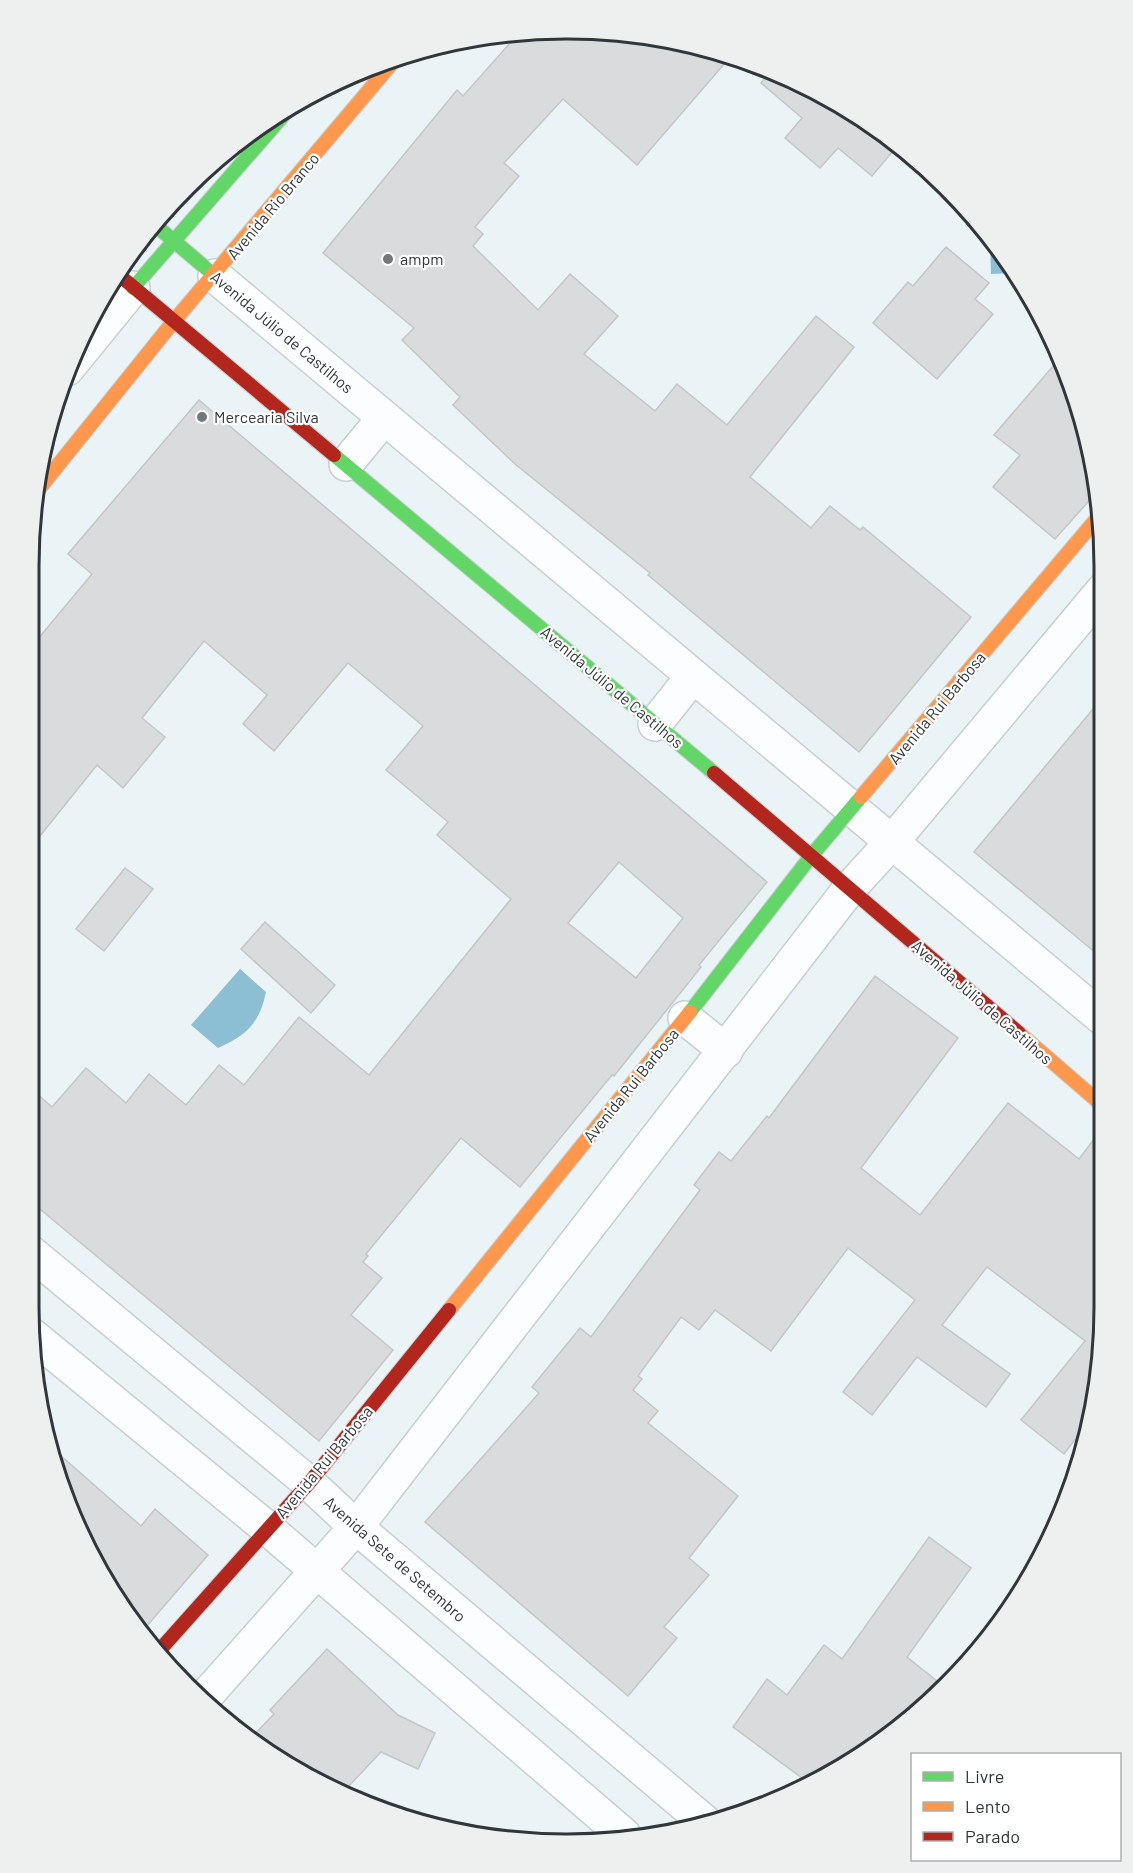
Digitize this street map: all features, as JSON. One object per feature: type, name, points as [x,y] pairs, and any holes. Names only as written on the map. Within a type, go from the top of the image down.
[{"type":"street","name":"Avenida Rio Branco","points":[[47,479],[174,321],[215,276],[385,71]]},
{"type":"street","points":[[101,319],[126,282],[174,242],[271,129]]},
{"type":"street","name":"Avenida Júlio de Castilhos","points":[[161,230],[1094,1011]]},
{"type":"street","name":"Avenida Júlio de Castilhos","points":[[126,282],[812,855],[1094,1098]]},
{"type":"street","points":[[346,464],[384,418]]},
{"type":"street","name":"Avenida Rui Barbosa","points":[[163,1646],[309,1483],[685,1017],[812,855],[1092,524]]},
{"type":"street","points":[[209,1693],[357,1527],[850,888],[891,843],[1094,601]]},
{"type":"street","points":[[656,724],[693,676]]},
{"type":"street","points":[[685,1017],[726,1051]]},
{"type":"street","name":"Avenida Sete de Setembro","points":[[39,1259],[309,1483],[357,1527],[699,1817]]},
{"type":"street","points":[[40,1342],[267,1528],[619,1831]]},
{"type":"water","points":[[990,253],[1005,273],[991,274]]},
{"type":"water","points":[[240,969],[266,992],[263,1003],[255,1020],[244,1033],[218,1048],[191,1025]]},
{"type":"building","points":[[566,39],[601,40],[669,49],[725,64],[637,165],[563,99],[504,163],[519,176],[475,227],[483,234],[473,246],[538,310],[570,274],[618,316],[584,354],[655,411],[677,384],[727,425],[816,316],[854,347],[750,477],[811,528],[830,506],[860,530],[863,527],[971,617],[859,752],[648,575],[650,573],[515,464],[453,405],[460,397],[402,340],[414,328],[323,253],[457,90],[463,96],[511,43]]},
{"type":"building","points":[[765,78],[800,93],[860,128],[892,152],[872,176],[838,148],[820,168],[785,138],[802,118],[761,83]]},
{"type":"building","points":[[946,247],[989,283],[975,299],[993,314],[937,379],[873,323],[908,282],[913,286]]},
{"type":"building","points":[[1054,365],[1076,430],[1089,501],[1055,539],[993,487],[1020,455],[994,435]]},
{"type":"building","points":[[199,400],[767,882],[699,965],[701,967],[614,1076],[612,1075],[520,1187],[461,1138],[366,1254],[368,1256],[363,1262],[382,1278],[351,1315],[393,1350],[319,1441],[39,1208],[39,1096],[52,1107],[86,1068],[126,1103],[149,1074],[186,1105],[219,1065],[244,1085],[299,1017],[369,1075],[511,899],[437,835],[448,822],[386,770],[423,726],[348,663],[274,751],[243,724],[267,695],[204,641],[142,718],[165,737],[123,788],[97,765],[39,837],[39,638],[92,574],[68,554]],"holes":[[[619,862],[683,918],[636,978],[568,923]]]},
{"type":"building","points":[[1094,708],[1094,951],[974,852]]},
{"type":"building","points":[[125,868],[153,889],[104,951],[76,929]]},
{"type":"building","points":[[265,922],[335,985],[311,1013],[241,949]]},
{"type":"building","points":[[875,976],[958,1038],[861,1168],[920,1215],[1008,1103],[1079,1159],[1094,1139],[1093,1341],[1084,1409],[1078,1436],[1064,1454],[1021,1420],[1085,1341],[987,1267],[942,1325],[1010,1374],[986,1407],[917,1357],[872,1415],[843,1392],[915,1300],[848,1248],[771,1351],[715,1310],[699,1330],[681,1317],[638,1376],[642,1379],[633,1390],[658,1411],[648,1423],[738,1496],[689,1558],[709,1575],[664,1627],[677,1638],[628,1696],[425,1522],[539,1393],[532,1387],[580,1328],[591,1337],[700,1190],[694,1185],[719,1152],[731,1161],[767,1116],[769,1118]]},
{"type":"building","points":[[61,1456],[141,1526],[155,1509],[208,1555],[147,1626],[128,1600],[93,1540]]},
{"type":"building","points":[[929,1537],[971,1568],[907,1657],[937,1681],[888,1725],[860,1745],[803,1779],[733,1727],[767,1679],[787,1695],[824,1645],[842,1659]]},
{"type":"building","points":[[327,1649],[398,1715],[435,1733],[418,1769],[381,1752],[348,1787],[303,1763],[256,1733],[274,1714],[270,1710]]},
{"type":"traffic: fast","points":[[133,288],[271,129]]},
{"type":"traffic: fast","points":[[161,230],[215,276]]},
{"type":"traffic: fast","points":[[334,455],[714,773]]},
{"type":"traffic: fast","points":[[690,1012],[812,855],[861,797]]},
{"type":"traffic: slow","points":[[47,479],[174,321],[385,72]]},
{"type":"traffic: slow","points":[[861,797],[1092,524]]},
{"type":"traffic: slow","points":[[449,1310],[690,1012]]},
{"type":"traffic: slow","points":[[1019,1033],[1094,1098]]},
{"type":"traffic: jam","points":[[124,279],[334,455]]},
{"type":"traffic: jam","points":[[714,773],[1019,1033]]},
{"type":"traffic: jam","points":[[163,1646],[309,1483],[449,1310]]},
{"type":"place","name":"ampm","points":[[388,259]]},
{"type":"place","name":"Mercearia Silva","points":[[202,417]]}]
